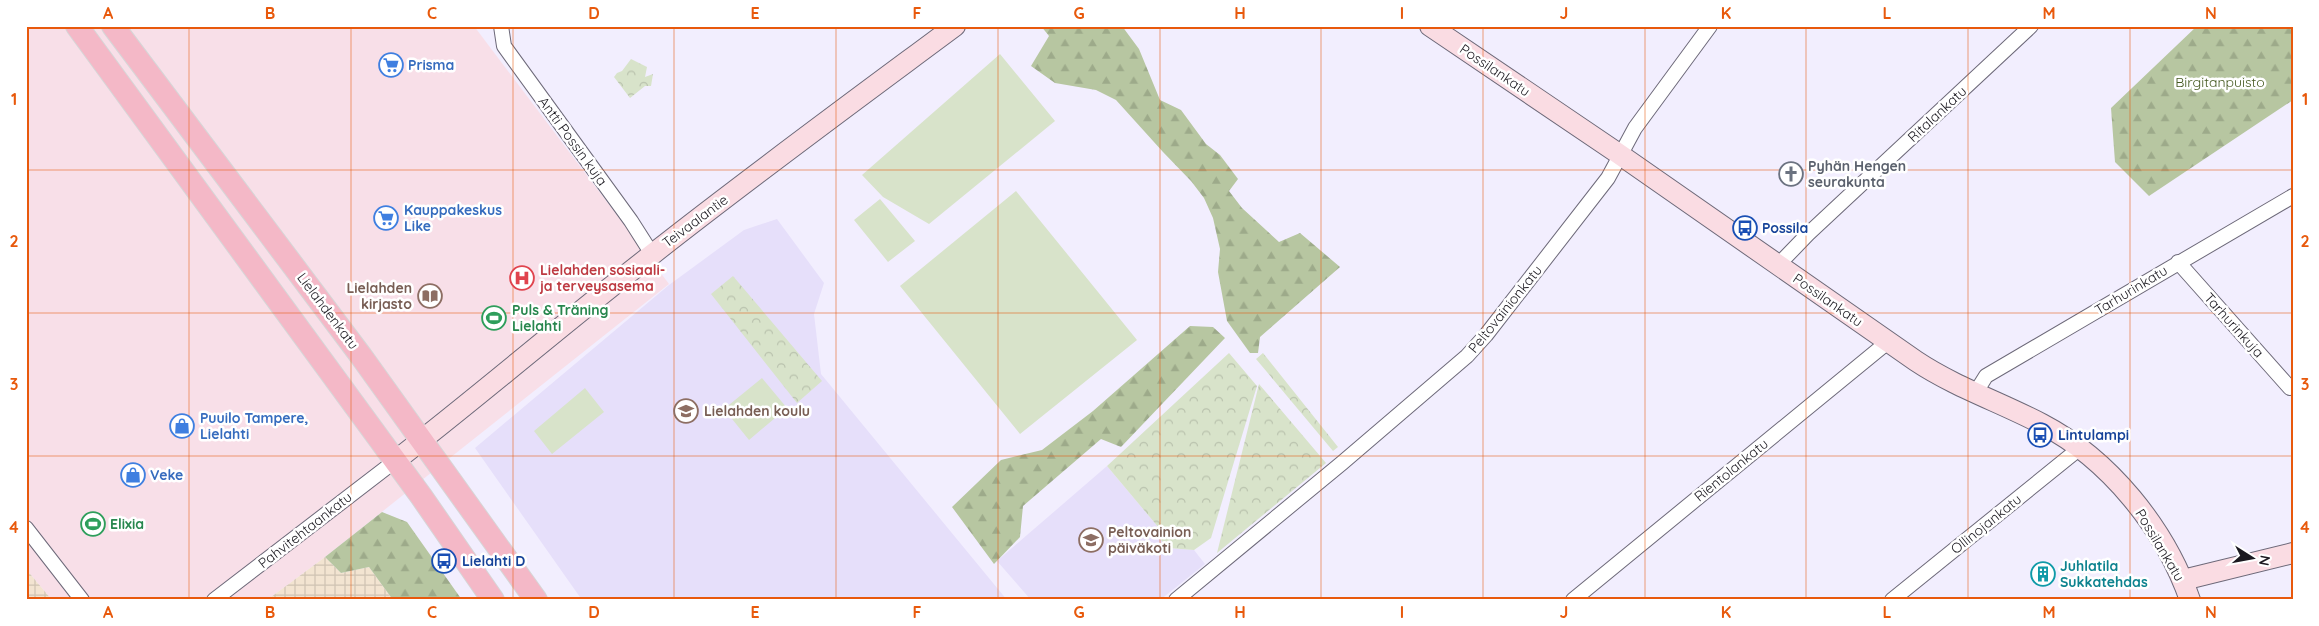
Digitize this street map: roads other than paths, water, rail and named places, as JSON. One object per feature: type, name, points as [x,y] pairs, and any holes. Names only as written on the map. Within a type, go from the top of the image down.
[{"type":"main road","points":[[77,26],[395,461],[493,600]]},
{"type":"main road","name":"Lielahdenkatu","points":[[113,26],[361,356],[536,600]]},
{"type":"street","name":"Antti Possin kuja","points":[[501,26],[504,46],[631,221],[652,254]]},
{"type":"street","name":"Teivaalantie","points":[[395,461],[652,254],[955,26]]},
{"type":"street","name":"Possilankatu","points":[[1430,26],[1619,154],[1938,376],[2044,425],[2080,448],[2116,482],[2140,510],[2172,558],[2190,600]]},
{"type":"street","name":"Peltovainionkatu","points":[[1176,600],[1342,463],[1466,356],[1486,335],[1606,181],[1619,154],[1635,128],[1710,26]]},
{"type":"street","name":"Ritalankatu","points":[[1778,265],[2031,26]]},
{"type":"street","name":"Tarhurinkatu","points":[[1976,392],[1986,376],[2293,196]]},
{"type":"street","name":"Tarhurinkuja","points":[[2178,262],[2290,388]]},
{"type":"street","name":"Rientolankatu","points":[[1573,600],[1889,341]]},
{"type":"street","name":"Ollinojankatu","points":[[1892,600],[2080,448]]},
{"type":"street","name":"Pahvitehtaankatu","points":[[214,600],[395,461]]},
{"type":"street","points":[[26,528],[82,600]]},
{"type":"street","points":[[2183,580],[2293,553]]},
{"type":"place","name":"Prisma","points":[[391,65]]},
{"type":"place","name":"Pyhän Hengen seurakunta","points":[[1791,174]]},
{"type":"place","name":"Kauppakeskus Like","points":[[386,218]]},
{"type":"place","name":"Possila","points":[[1745,228]]},
{"type":"place","name":"Lielahden sosiaali- ja terveysasema","points":[[522,278]]},
{"type":"place","name":"Lielahden kirjasto","points":[[430,296]]},
{"type":"place","name":"Puls & Träning Lielahti","points":[[494,318]]},
{"type":"place","name":"Lielahden koulu","points":[[686,411]]},
{"type":"place","name":"Puuilo Tampere, Lielahti","points":[[182,426]]},
{"type":"place","name":"Lintulampi","points":[[2040,435]]},
{"type":"place","name":"Veke","points":[[133,475]]},
{"type":"place","name":"Elixia","points":[[93,524]]},
{"type":"place","name":"Peltovainion päiväkoti","points":[[1091,540]]},
{"type":"place","name":"Lielahti D","points":[[444,561]]},
{"type":"place","name":"Juhlatila Sukkatehdas","points":[[2043,574]]},
{"type":"park label","name":"Birgitanpuisto","points":[[2220,82]]}]
